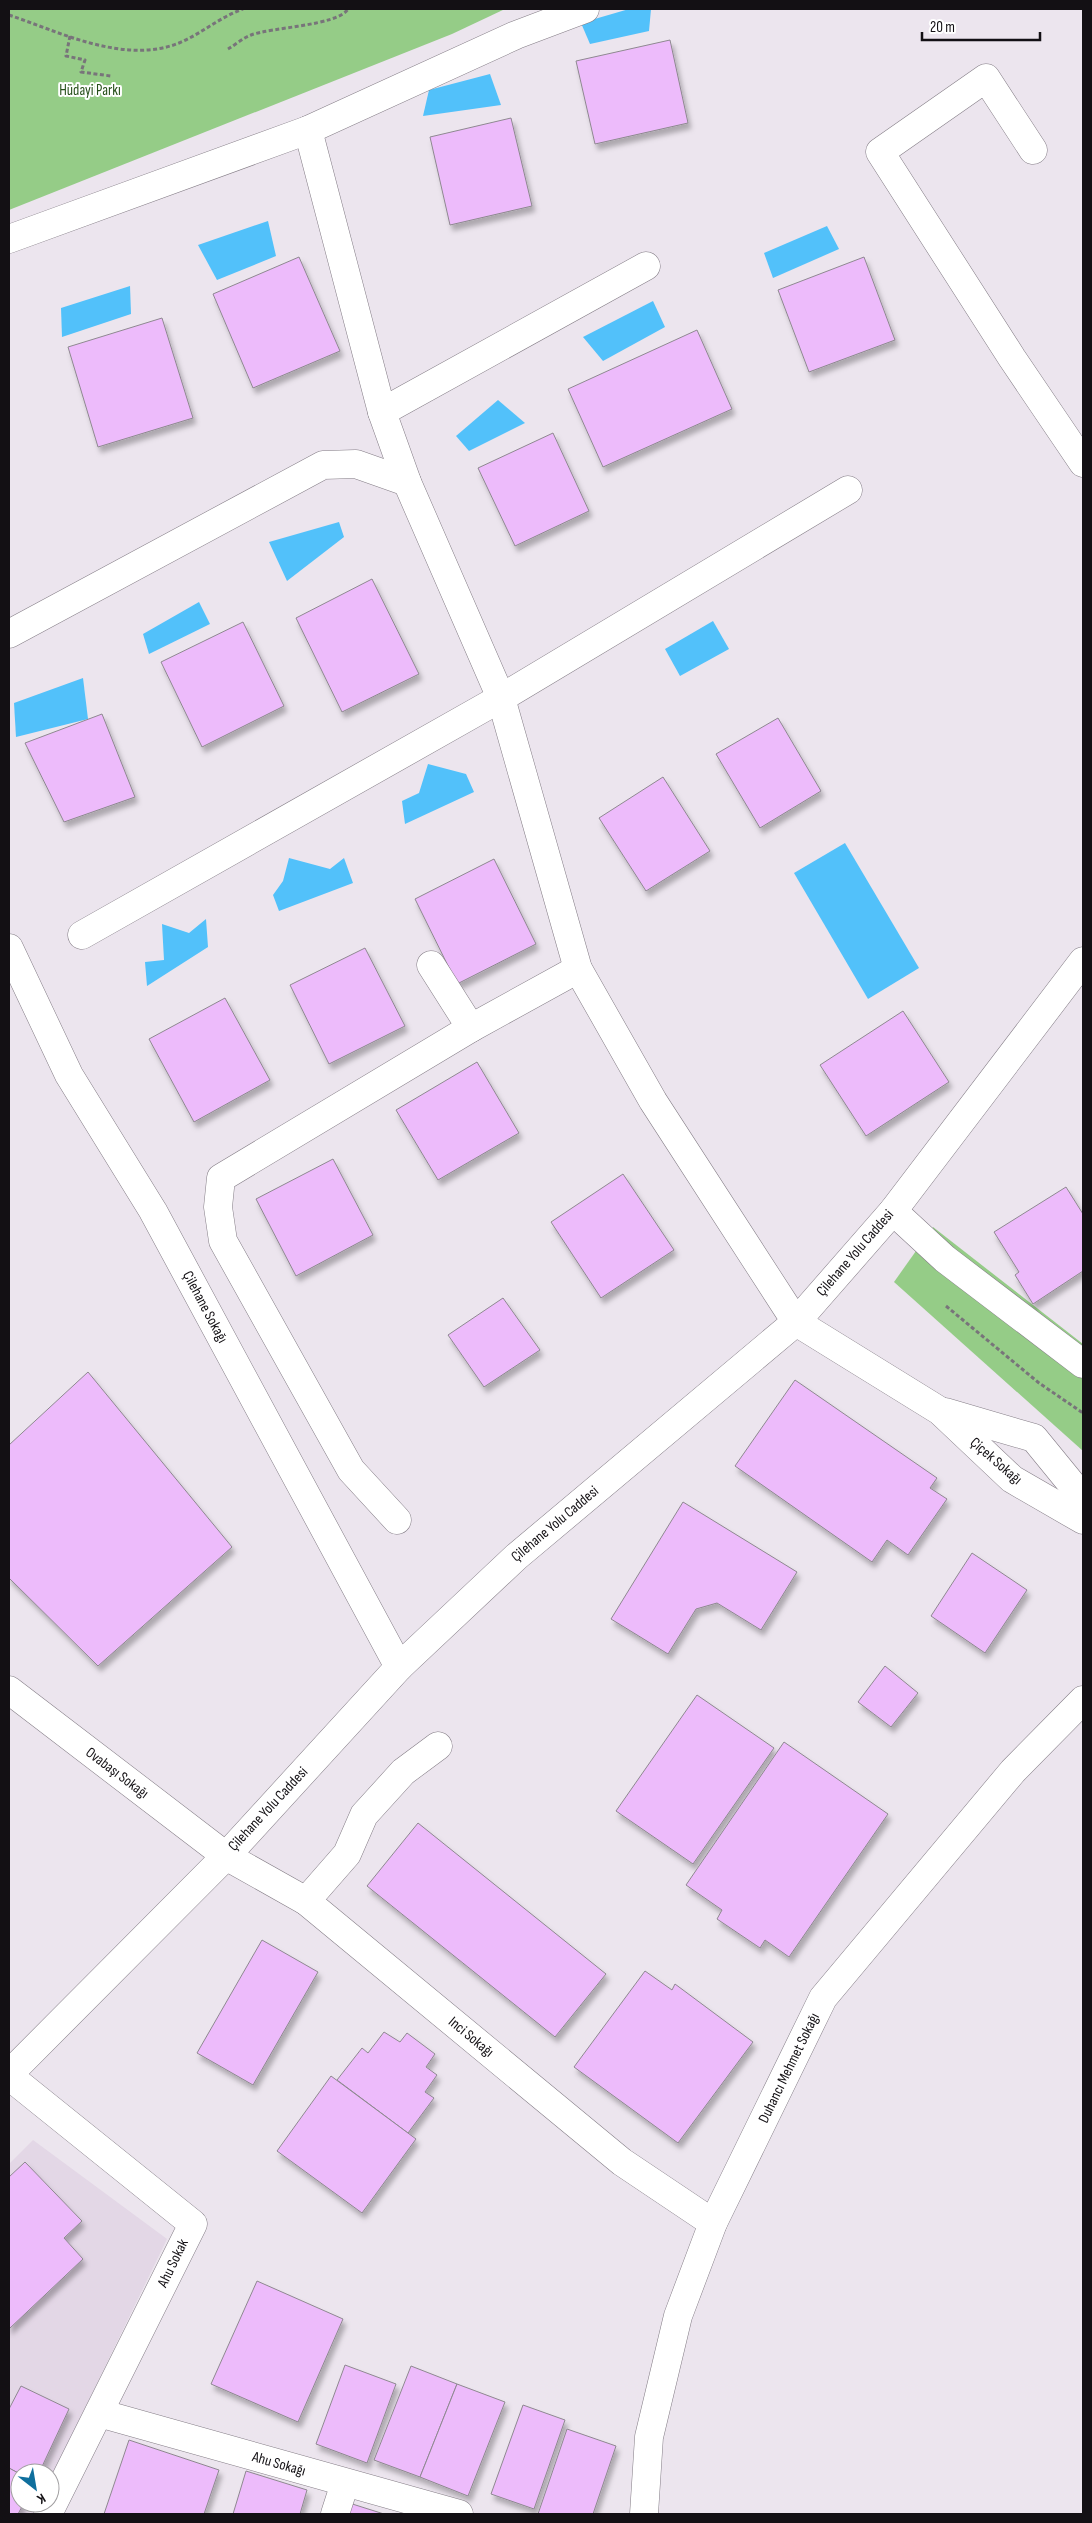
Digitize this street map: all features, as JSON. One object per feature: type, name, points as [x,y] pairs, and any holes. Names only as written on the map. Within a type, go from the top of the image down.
[{"type":"street","points":[[9,239],[308,130],[516,35],[585,9]]},
{"type":"street","points":[[1033,150],[986,78],[880,152],[1012,358],[1083,463]]},
{"type":"street","points":[[308,130],[382,412],[407,482],[501,698],[578,970],[653,1101],[796,1322]]},
{"type":"street","points":[[382,412],[646,266]]},
{"type":"street","points":[[9,634],[324,465],[356,464],[407,482]]},
{"type":"street","points":[[82,935],[501,698],[848,490]]},
{"type":"street","name":"Çilehane Sokağı","points":[[9,948],[68,1075],[153,1211],[399,1667]]},
{"type":"street","name":"Çilehane Yolu Caddesi","points":[[9,2075],[226,1856],[399,1667],[516,1557],[796,1322],[893,1210],[1074,989],[1083,961]]},
{"type":"street","points":[[431,965],[471,1028]]},
{"type":"street","points":[[396,1520],[351,1470],[223,1241],[218,1207],[221,1178],[471,1028],[578,970]]},
{"type":"street","points":[[893,1210],[945,1259],[1083,1364]]},
{"type":"street","name":"Çiçek Sokağı","points":[[796,1322],[940,1411],[1012,1479],[1083,1520]]},
{"type":"street","name":"Çiçek Sokağı","points":[[940,1411],[1034,1438],[1083,1498]]},
{"type":"street","name":"Ovabaşı Sokağı","points":[[9,1690],[226,1856]]},
{"type":"street","name":"Duhancı Mehmet Sokağı","points":[[644,2514],[649,2437],[678,2316],[713,2223],[823,1998],[1013,1771],[1083,1700]]},
{"type":"street","points":[[306,1901],[347,1854],[364,1815],[403,1772],[438,1746]]},
{"type":"street","name":"Inci Sokağı","points":[[226,1856],[306,1901],[622,2162],[713,2223]]},
{"type":"street","name":"Ahu Sokak","points":[[9,2075],[193,2224],[48,2514]]},
{"type":"street","name":"Ahu Sokağı","points":[[99,2413],[459,2514]]},
{"type":"street","points":[[335,2514],[345,2483]]},
{"type":"path","points":[[9,15],[102,46],[148,51],[179,44],[243,9]]},
{"type":"path","points":[[228,49],[251,35],[322,21],[344,14],[348,9]]},
{"type":"path","points":[[70,36],[66,56],[85,60],[81,72],[111,76]]},
{"type":"path","points":[[942,1303],[1039,1382],[1083,1413]]},
{"type":"shaded area","points":[[33,2140],[167,2239],[58,2463],[10,2463],[10,2513],[33,2514],[9,2514],[9,2164]]},
{"type":"green space","name":"Hüdayi Parkı","points":[[9,9],[505,9],[452,34],[9,210]]},
{"type":"green space","points":[[933,1227],[1083,1344],[1083,1451],[894,1282]]},
{"type":"water","points":[[629,9],[651,9],[649,31],[590,44],[581,23]]},
{"type":"water","points":[[490,74],[501,105],[423,116],[429,90]]},
{"type":"water","points":[[268,221],[276,256],[217,280],[198,245]]},
{"type":"water","points":[[827,226],[839,249],[773,278],[764,253]]},
{"type":"water","points":[[130,286],[131,314],[62,337],[61,308]]},
{"type":"water","points":[[653,301],[665,327],[603,361],[583,337]]},
{"type":"water","points":[[498,400],[525,423],[469,451],[456,436]]},
{"type":"water","points":[[339,522],[344,537],[287,581],[269,542]]},
{"type":"water","points":[[199,602],[210,624],[149,654],[143,634]]},
{"type":"water","points":[[713,621],[729,649],[680,676],[665,649]]},
{"type":"water","points":[[83,678],[88,719],[16,737],[14,703]]},
{"type":"water","points":[[428,764],[466,774],[474,792],[405,824],[402,801],[419,793]]},
{"type":"water","points":[[845,843],[919,968],[868,999],[794,873]]},
{"type":"water","points":[[289,858],[330,869],[344,858],[353,883],[279,911],[273,895],[283,881]]},
{"type":"water","points":[[206,919],[208,947],[147,986],[145,962],[164,960],[162,924],[189,933]]},
{"type":"building","points":[[670,40],[688,123],[595,144],[576,61]]},
{"type":"building","points":[[511,118],[532,206],[450,225],[430,137]]},
{"type":"building","points":[[299,257],[340,351],[253,388],[213,294]]},
{"type":"building","points":[[864,257],[895,340],[809,372],[778,290]]},
{"type":"building","points":[[162,318],[193,418],[98,447],[68,347]]},
{"type":"building","points":[[697,330],[732,409],[603,467],[568,389]]},
{"type":"building","points":[[553,433],[589,511],[515,546],[478,468]]},
{"type":"building","points":[[372,579],[419,674],[342,712],[296,618]]},
{"type":"building","points":[[243,622],[284,706],[202,747],[161,662]]},
{"type":"building","points":[[102,714],[135,797],[64,822],[25,743]]},
{"type":"building","points":[[778,718],[821,791],[760,828],[716,754]]},
{"type":"building","points":[[663,777],[710,851],[646,891],[599,818]]},
{"type":"building","points":[[494,859],[536,944],[457,984],[415,899]]},
{"type":"building","points":[[365,948],[405,1026],[329,1064],[290,985]]},
{"type":"building","points":[[225,998],[270,1080],[194,1122],[149,1039]]},
{"type":"building","points":[[903,1011],[949,1082],[866,1136],[820,1065]]},
{"type":"building","points":[[477,1062],[519,1133],[438,1180],[396,1110]]},
{"type":"building","points":[[333,1159],[373,1235],[296,1276],[256,1199]]},
{"type":"building","points":[[623,1174],[674,1250],[601,1298],[551,1222]]},
{"type":"building","points":[[1066,1187],[1083,1214],[1083,1271],[1033,1304],[1015,1275],[1019,1272],[994,1232]]},
{"type":"building","points":[[503,1298],[540,1350],[484,1387],[448,1335]]},
{"type":"building","points":[[88,1372],[232,1547],[98,1666],[9,1578],[9,1445]]},
{"type":"building","points":[[795,1380],[937,1478],[930,1488],[947,1499],[908,1555],[887,1540],[872,1562],[735,1466]]},
{"type":"building","points":[[683,1502],[797,1572],[761,1630],[717,1603],[696,1609],[668,1654],[611,1619]]},
{"type":"building","points":[[972,1553],[1027,1590],[985,1653],[931,1616]]},
{"type":"building","points":[[885,1666],[918,1693],[891,1727],[858,1702]]},
{"type":"building","points":[[697,1695],[774,1748],[693,1864],[616,1811]]},
{"type":"building","points":[[784,1742],[888,1814],[789,1957],[765,1940],[760,1948],[717,1919],[722,1910],[686,1885]]},
{"type":"building","points":[[418,1823],[606,1974],[555,2037],[367,1886]]},
{"type":"building","points":[[262,1940],[318,1972],[253,2085],[197,2053]]},
{"type":"building","points":[[645,1971],[672,1990],[675,1984],[753,2042],[678,2143],[574,2067]]},
{"type":"building","points":[[384,2032],[400,2042],[407,2033],[435,2054],[426,2067],[437,2075],[425,2092],[434,2098],[408,2133],[337,2080],[362,2048],[368,2053]]},
{"type":"building","points":[[331,2076],[416,2139],[362,2213],[277,2151]]},
{"type":"building","points":[[25,2162],[82,2221],[64,2238],[83,2259],[9,2329],[9,2177]]},
{"type":"building","points":[[257,2281],[343,2319],[298,2422],[211,2384]]},
{"type":"building","points":[[345,2365],[396,2384],[367,2463],[316,2444]]},
{"type":"building","points":[[411,2366],[457,2384],[420,2477],[374,2460]]},
{"type":"building","points":[[457,2384],[505,2402],[468,2496],[420,2477]]},
{"type":"building","points":[[21,2386],[69,2409],[44,2463],[10,2463],[9,2468],[9,2409]]},
{"type":"building","points":[[523,2405],[565,2420],[534,2509],[491,2494]]},
{"type":"building","points":[[567,2429],[616,2446],[593,2514],[538,2514]]},
{"type":"building","points":[[129,2440],[219,2470],[204,2514],[104,2514]]},
{"type":"building","points":[[9,2468],[10,2513],[19,2513],[9,2514]]},
{"type":"building","points":[[246,2471],[307,2490],[300,2514],[233,2514]]},
{"type":"building","points":[[346,2502],[384,2514],[343,2514]]}]
